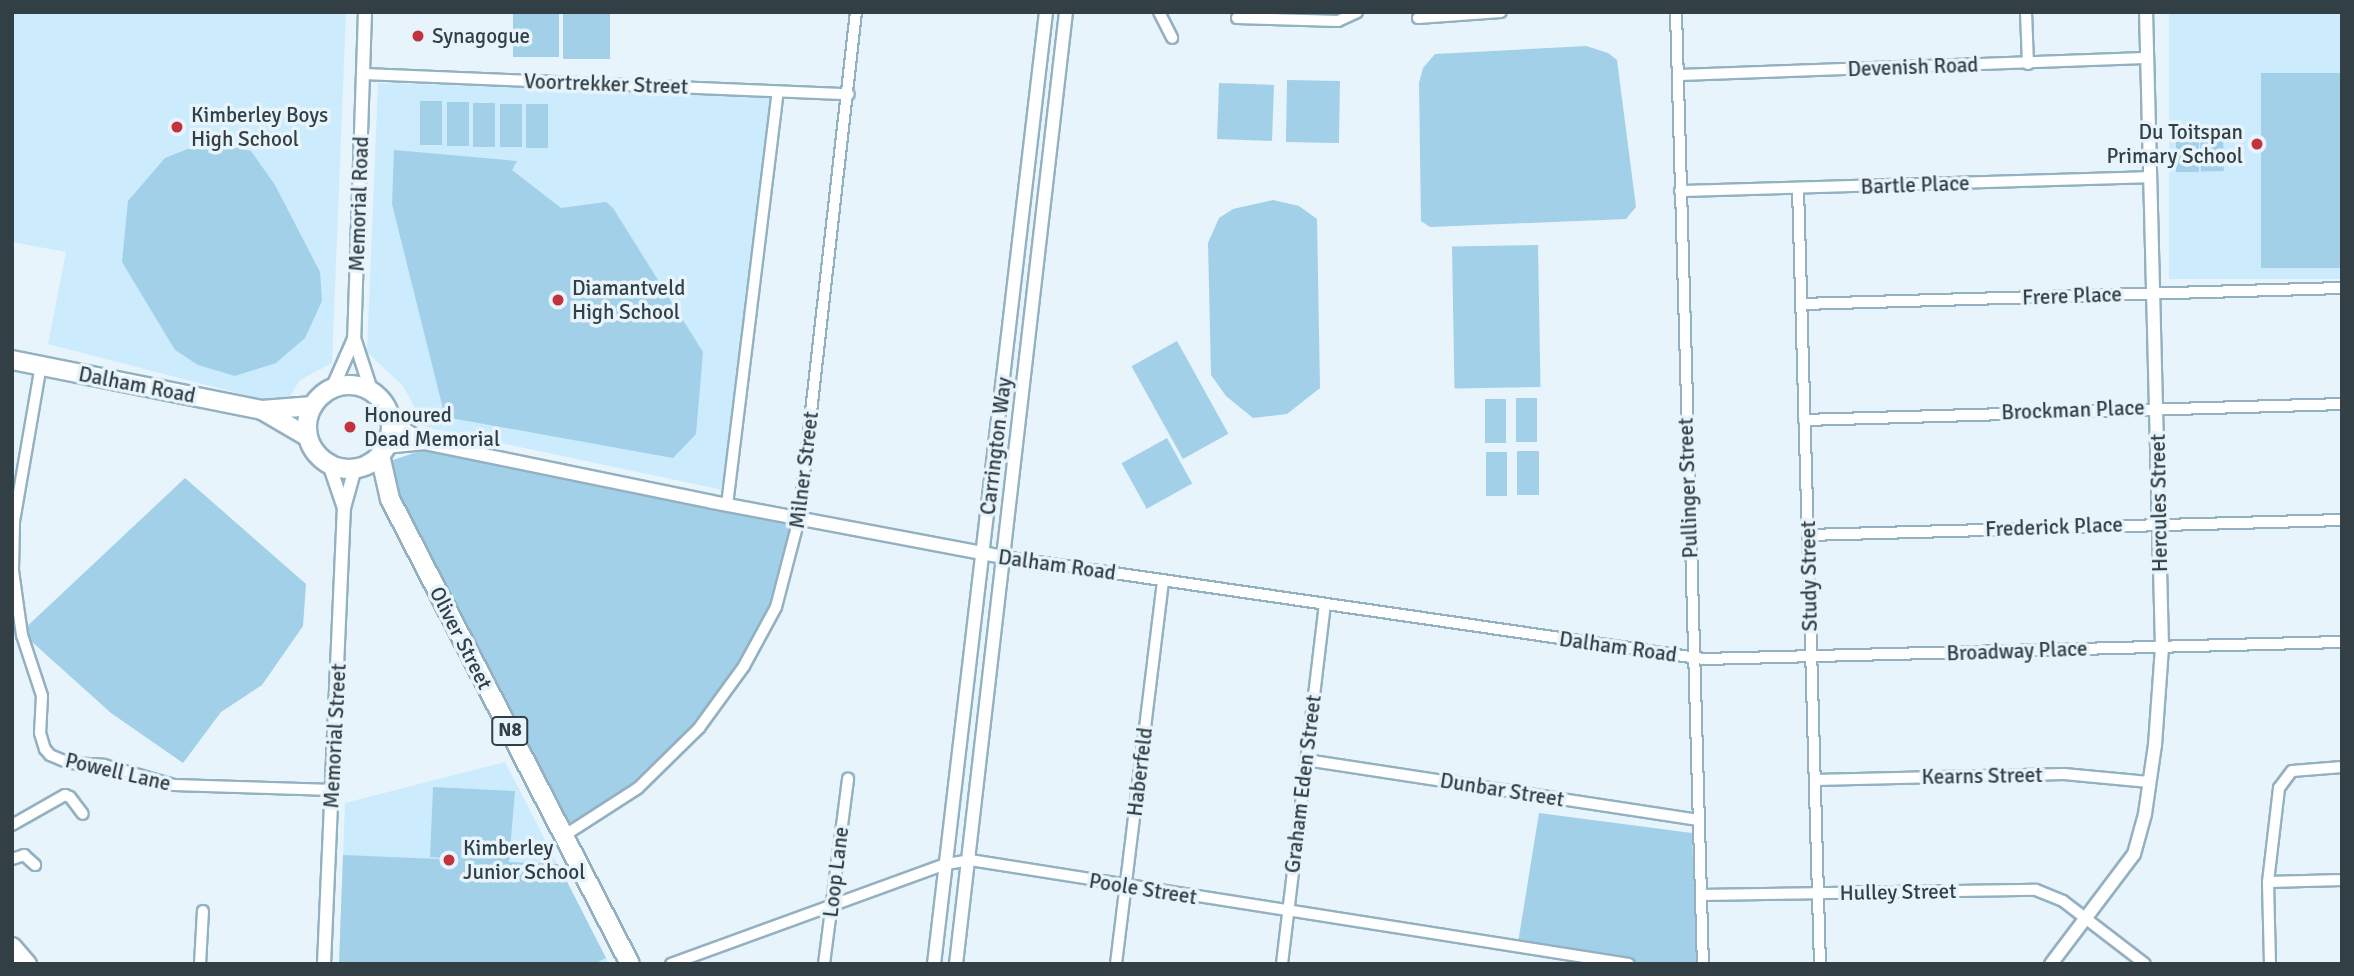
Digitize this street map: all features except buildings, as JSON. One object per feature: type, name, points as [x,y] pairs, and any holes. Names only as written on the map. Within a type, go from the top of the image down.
[{"type":"highway","name":"Dalham Road","points":[[12,360],[262,410],[313,406]]},
{"type":"highway","points":[[383,451],[357,468],[329,464],[317,454],[308,437],[307,426],[313,406],[332,389],[357,386],[372,393],[384,404],[390,419]]},
{"type":"highway","name":"Dalham Road","points":[[262,410],[308,437]]},
{"type":"highway","name":"N8","points":[[383,451],[390,419]]},
{"type":"highway","name":"Oliver Street","points":[[383,451],[390,499],[562,837],[630,964]]},
{"type":"highway","name":"Oliver Street","points":[[357,468],[390,499]]},
{"type":"highway","points":[[12,947],[27,964]]},
{"type":"street","name":"Memorial Road","points":[[365,12],[354,338],[372,393]]},
{"type":"street","name":"Milner Street","points":[[562,837],[638,788],[670,760],[721,701],[776,607],[799,519],[849,94],[856,12]]},
{"type":"street","name":"Carrington Way","points":[[934,964],[1046,12]]},
{"type":"street","name":"Carrington Way","points":[[956,964],[1066,12]]},
{"type":"street","points":[[1159,12],[1172,38]]},
{"type":"street","points":[[1418,18],[1501,12]]},
{"type":"street","name":"Pullinger Street","points":[[1676,12],[1703,964]]},
{"type":"street","points":[[2026,12],[2028,64]]},
{"type":"street","name":"Hercules Street","points":[[2051,964],[2134,854],[2140,838],[2149,782],[2162,647],[2146,12]]},
{"type":"street","points":[[1237,18],[1338,21],[1356,13]]},
{"type":"street","name":"Devenish Road","points":[[1678,75],[2147,58]]},
{"type":"street","name":"Voortrekker Street","points":[[363,74],[849,94]]},
{"type":"street","points":[[727,505],[778,92]]},
{"type":"street","name":"Bartle Place","points":[[1680,191],[2150,177]]},
{"type":"street","name":"Study Street","points":[[1798,188],[1820,964]]},
{"type":"street","name":"Frere Place","points":[[1802,304],[2342,288]]},
{"type":"street","points":[[332,389],[354,338]]},
{"type":"street","name":"Powell Lane","points":[[41,365],[14,523],[13,571],[22,635],[42,696],[40,733],[45,749],[69,763],[104,765],[174,785],[333,790]]},
{"type":"street","name":"Brockman Place","points":[[1804,420],[2156,407],[2342,404]]},
{"type":"street","name":"Dalham Road","points":[[390,419],[425,443]]},
{"type":"street","name":"Dalham Road","points":[[383,451],[425,443],[983,555],[1693,658]]},
{"type":"street","name":"Memorial Street","points":[[329,464],[344,508]]},
{"type":"street","name":"Memorial Street","points":[[324,964],[344,508],[357,468]]},
{"type":"street","name":"Frederick Place","points":[[1808,535],[2342,520]]},
{"type":"street","name":"Haberfeld","points":[[1116,964],[1163,580]]},
{"type":"street","name":"Graham Eden Street","points":[[1282,964],[1325,605]]},
{"type":"street","name":"Broadway Place","points":[[1693,658],[2342,642]]},
{"type":"street","name":"Dunbar Street","points":[[1306,760],[1698,820]]},
{"type":"street","points":[[2270,964],[2268,882],[2279,788],[2284,778],[2301,768],[2342,767]]},
{"type":"street","name":"Kearns Street","points":[[1815,780],[2064,774],[2149,782]]},
{"type":"street","name":"Loop Lane","points":[[824,964],[848,779]]},
{"type":"street","points":[[12,825],[65,795],[70,797],[83,814]]},
{"type":"street","points":[[12,859],[24,855],[34,865]]},
{"type":"street","name":"Poole Street","points":[[671,964],[946,864],[970,860],[1126,887],[1629,964]]},
{"type":"street","points":[[2268,882],[2342,880]]},
{"type":"street","name":"Hulley Street","points":[[1701,895],[2036,890],[2055,896],[2145,964]]},
{"type":"street","points":[[200,964],[203,911]]},
{"type":"shaded area","name":"Kimberley Boys High School","points":[[12,12],[346,12],[332,363],[300,380],[284,405],[48,344],[66,252],[12,242]]},
{"type":"shaded area","points":[[513,12],[559,12],[559,57],[513,57]]},
{"type":"shaded area","points":[[563,12],[610,12],[610,59],[563,59]]},
{"type":"shaded area","name":"Du Toitspan Primary School","points":[[2169,12],[2342,12],[2342,279],[2169,279]]},
{"type":"shaded area","points":[[1586,46],[1608,53],[1617,60],[1636,207],[1626,219],[1430,227],[1421,221],[1419,83],[1423,68],[1435,54]]},
{"type":"shaded area","points":[[2261,73],[2342,73],[2342,268],[2261,268]]},
{"type":"shaded area","points":[[1287,80],[1340,81],[1339,143],[1286,142]]},
{"type":"shaded area","name":"Diamantveld High School","points":[[378,83],[771,94],[723,490],[425,427],[403,386],[367,352]]},
{"type":"shaded area","points":[[1219,83],[1274,85],[1272,141],[1217,139]]},
{"type":"shaded area","points":[[420,101],[442,101],[442,145],[420,145]]},
{"type":"shaded area","points":[[447,102],[469,102],[469,146],[447,146]]},
{"type":"shaded area","points":[[473,103],[495,103],[495,147],[473,147]]},
{"type":"shaded area","points":[[500,104],[522,104],[522,147],[500,147]]},
{"type":"shaded area","points":[[526,104],[548,104],[548,148],[526,148]]},
{"type":"shaded area","points":[[2200,126],[2223,126],[2224,171],[2201,171]]},
{"type":"shaded area","points":[[2176,127],[2199,127],[2199,172],[2176,172]]},
{"type":"shaded area","points":[[208,141],[251,151],[275,185],[320,272],[322,301],[305,338],[276,363],[235,376],[198,365],[175,350],[122,262],[128,201],[165,158]]},
{"type":"shaded area","points":[[394,150],[517,161],[512,170],[561,208],[606,202],[613,208],[703,352],[696,434],[673,458],[445,417],[392,204]]},
{"type":"shaded area","points":[[1273,200],[1299,206],[1317,219],[1320,388],[1287,414],[1253,418],[1226,396],[1211,375],[1208,243],[1219,218],[1233,209]]},
{"type":"shaded area","points":[[1538,245],[1540,387],[1454,388],[1452,247]]},
{"type":"shaded area","points":[[1177,341],[1228,434],[1183,459],[1132,366]]},
{"type":"shaded area","points":[[1516,398],[1537,398],[1537,442],[1516,442]]},
{"type":"shaded area","points":[[1485,399],[1506,399],[1506,443],[1485,443]]},
{"type":"shaded area","points":[[1167,438],[1192,483],[1147,509],[1122,463]]},
{"type":"shaded area","points":[[426,449],[799,520],[789,568],[757,646],[671,758],[570,832],[389,489],[393,460]]},
{"type":"shaded area","points":[[1517,451],[1539,451],[1539,495],[1517,495]]},
{"type":"shaded area","points":[[1486,452],[1507,452],[1507,496],[1486,496]]},
{"type":"shaded area","points":[[185,478],[306,584],[303,626],[262,685],[221,712],[183,763],[111,713],[21,632]]},
{"type":"shaded area","name":"Kimberley Junior School","points":[[505,762],[609,964],[339,964],[345,803]]},
{"type":"shaded area","name":"Kimberley Junior School","points":[[433,787],[515,791],[509,862],[558,864],[606,958],[594,964],[339,964],[343,855],[463,860],[430,857]]},
{"type":"shaded area","points":[[1539,813],[1692,833],[1697,964],[1628,964],[1517,949]]},
{"type":"place","name":"Synagogue","points":[[418,36]]},
{"type":"place","name":"Kimberley Boys High School","points":[[177,127]]},
{"type":"place","name":"Du Toitspan Primary School","points":[[2257,144]]},
{"type":"place","name":"Diamantveld High School","points":[[558,300]]},
{"type":"place","name":"Honoured Dead Memorial","points":[[350,427]]},
{"type":"place","name":"Kimberley Junior School","points":[[449,860]]}]
